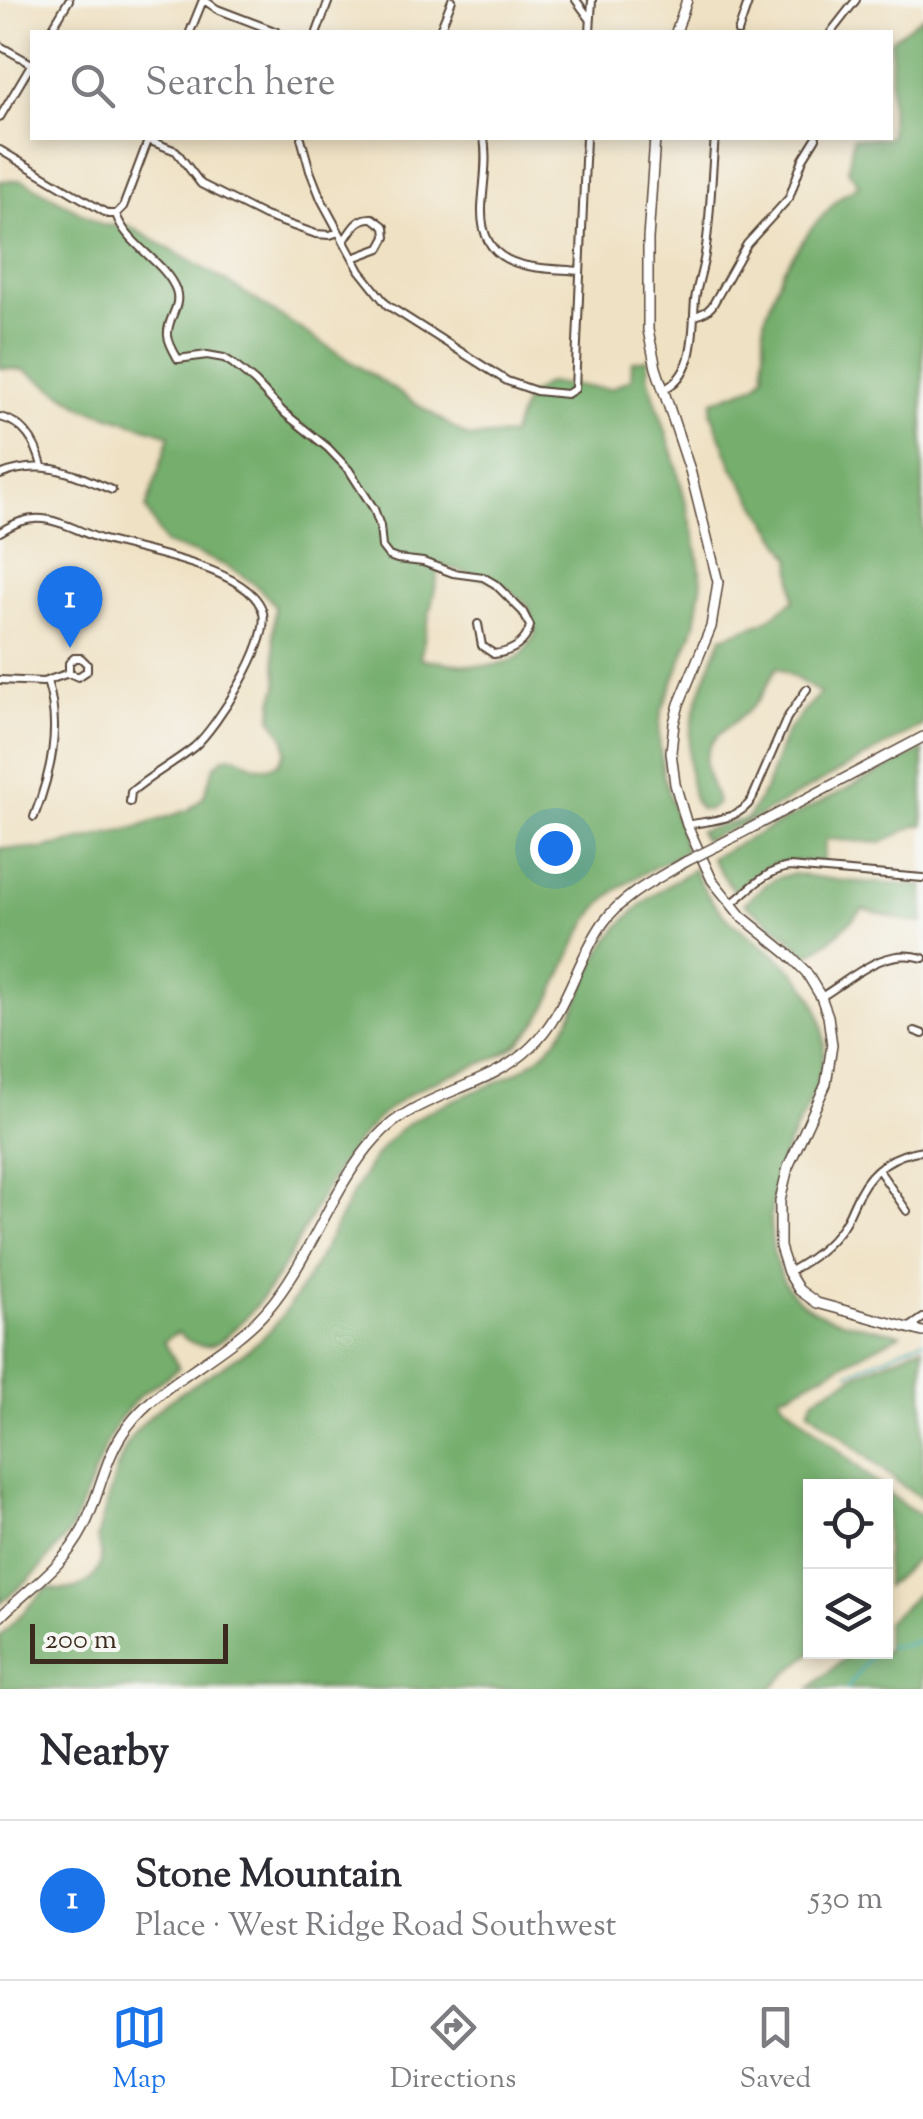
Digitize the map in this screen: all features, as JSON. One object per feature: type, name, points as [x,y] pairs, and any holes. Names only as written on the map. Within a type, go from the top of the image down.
[{"type":"street","points":[[51,30],[70,0]]},
{"type":"street","points":[[191,30],[203,0],[272,30]]},
{"type":"street","points":[[317,30],[329,0]]},
{"type":"street","points":[[441,30],[452,0]]},
{"type":"street","points":[[576,0],[590,19]]},
{"type":"street","points":[[590,30],[592,0]]},
{"type":"street","points":[[677,30],[688,0]]},
{"type":"street","points":[[739,30],[748,0]]},
{"type":"street","points":[[834,30],[856,0]]},
{"type":"street","points":[[0,46],[30,62]]},
{"type":"street","points":[[0,118],[30,66]]},
{"type":"street","points":[[0,150],[108,214],[116,214],[123,207],[148,140]]},
{"type":"street","points":[[150,140],[176,152],[201,184],[265,216],[316,234],[339,232]]},
{"type":"street","points":[[302,140],[316,189],[368,283],[388,304],[507,381],[536,391],[570,394],[575,389],[586,140]]},
{"type":"street","points":[[484,140],[483,223],[495,249],[521,266],[580,271]]},
{"type":"street","points":[[654,140],[648,330],[718,582],[712,627],[679,704],[672,735],[672,766],[686,825],[712,880],[730,905],[798,964],[821,996],[830,1029],[831,1056],[820,1100],[794,1152],[783,1185],[779,1235],[788,1272],[800,1290],[817,1303],[923,1332]]},
{"type":"street","points":[[663,390],[675,383],[692,348],[715,140]]},
{"type":"street","points":[[696,316],[712,306],[747,244],[788,198],[815,140]]},
{"type":"street","points":[[116,214],[124,231],[174,286],[178,306],[168,336],[178,359],[207,356],[232,363],[349,470],[374,508],[382,547],[389,556],[491,580],[526,616],[530,626],[527,636],[515,648],[494,654],[482,646],[478,624]]},
{"type":"street","points":[[344,241],[363,219],[373,218],[384,227],[386,236],[380,248],[353,258]]},
{"type":"street","points":[[0,418],[24,429],[42,466]]},
{"type":"street","points":[[0,475],[42,466],[112,490]]},
{"type":"street","points":[[0,532],[24,520],[50,520],[202,567],[241,586],[262,608],[264,629],[247,671],[208,732],[132,792],[130,802]]},
{"type":"street","points":[[0,680],[47,681],[69,673]]},
{"type":"street","points":[[34,818],[54,746],[54,708],[47,681]]},
{"type":"street","points":[[686,825],[744,811],[787,718],[807,689]]},
{"type":"street","points":[[0,1616],[51,1572],[74,1544],[91,1511],[114,1447],[130,1422],[249,1328],[276,1300],[374,1140],[409,1110],[496,1072],[530,1048],[558,1012],[594,938],[613,910],[640,888],[923,738]]},
{"type":"street","points":[[730,905],[764,876],[790,867],[923,878]]},
{"type":"street","points":[[821,996],[884,958],[907,954],[923,958]]},
{"type":"street","points":[[788,1272],[815,1255],[838,1232],[878,1169],[904,1154],[923,1150]]},
{"type":"street","points":[[878,1169],[907,1211]]},
{"type":"street","points":[[908,1328],[923,1318]]},
{"type":"green space","points":[[923,16],[923,725],[748,822],[704,840],[699,831],[747,819],[765,790],[785,734],[820,693],[777,667],[757,701],[720,733],[709,749],[707,771],[717,804],[709,810],[700,809],[690,780],[689,742],[701,689],[722,637],[764,622],[794,600],[791,558],[733,468],[711,412],[713,401],[756,385],[764,375],[764,320],[782,271],[811,229],[840,197],[859,185],[848,170],[853,140],[893,140],[893,38]]},
{"type":"green space","points":[[23,180],[103,225],[129,226],[234,286],[468,437],[511,435],[527,397],[547,383],[610,389],[631,379],[632,361],[648,359],[649,380],[673,453],[702,581],[695,625],[661,713],[659,737],[663,774],[686,851],[631,880],[602,903],[580,935],[546,1007],[514,1047],[417,1090],[368,1129],[333,1176],[270,1288],[228,1335],[207,1346],[193,1343],[178,1332],[164,1341],[179,1368],[139,1396],[119,1420],[72,1529],[37,1572],[0,1604],[0,848],[41,849],[135,828],[188,810],[203,798],[214,767],[224,757],[235,756],[257,767],[268,767],[279,763],[286,751],[285,739],[272,718],[278,686],[273,636],[275,606],[239,574],[211,559],[165,544],[146,509],[170,435],[85,408],[24,370],[0,368],[0,181]],"holes":[[[440,565],[503,584],[528,605],[536,632],[523,653],[513,660],[488,666],[420,659]]]},
{"type":"green space","points":[[923,750],[923,825],[881,843],[826,839],[823,862],[774,864],[756,873],[735,893],[711,858]]},
{"type":"green space","points":[[694,869],[713,902],[791,969],[815,1002],[822,1024],[824,1057],[810,1102],[788,1145],[774,1187],[771,1235],[775,1258],[795,1297],[813,1310],[845,1322],[901,1334],[780,1394],[782,1401],[872,1479],[803,1479],[804,1659],[770,1689],[0,1689],[0,1636],[47,1588],[71,1589],[97,1572],[101,1551],[97,1538],[117,1468],[135,1432],[168,1402],[245,1351],[278,1321],[307,1279],[365,1172],[387,1142],[423,1114],[522,1069],[555,1041],[605,945],[651,897]]},
{"type":"green space","points":[[794,874],[923,886],[923,923],[863,909],[831,940],[807,956],[744,903],[773,880]]},
{"type":"green space","points":[[923,1346],[923,1499],[809,1410],[814,1398]]},
{"type":"green space","points":[[893,1497],[923,1516],[923,1553],[893,1581]]},
{"type":"green space","points":[[923,1589],[923,1689],[809,1689],[844,1659],[893,1659],[893,1616]]},
{"type":"waterway","points":[[849,1373],[923,1340]]},
{"type":"waterway","points":[[893,1646],[923,1639]]},
{"type":"waterway","points":[[847,1689],[869,1659]]},
{"type":"place","name":"Stone Mountain","points":[[70,648]]}]
